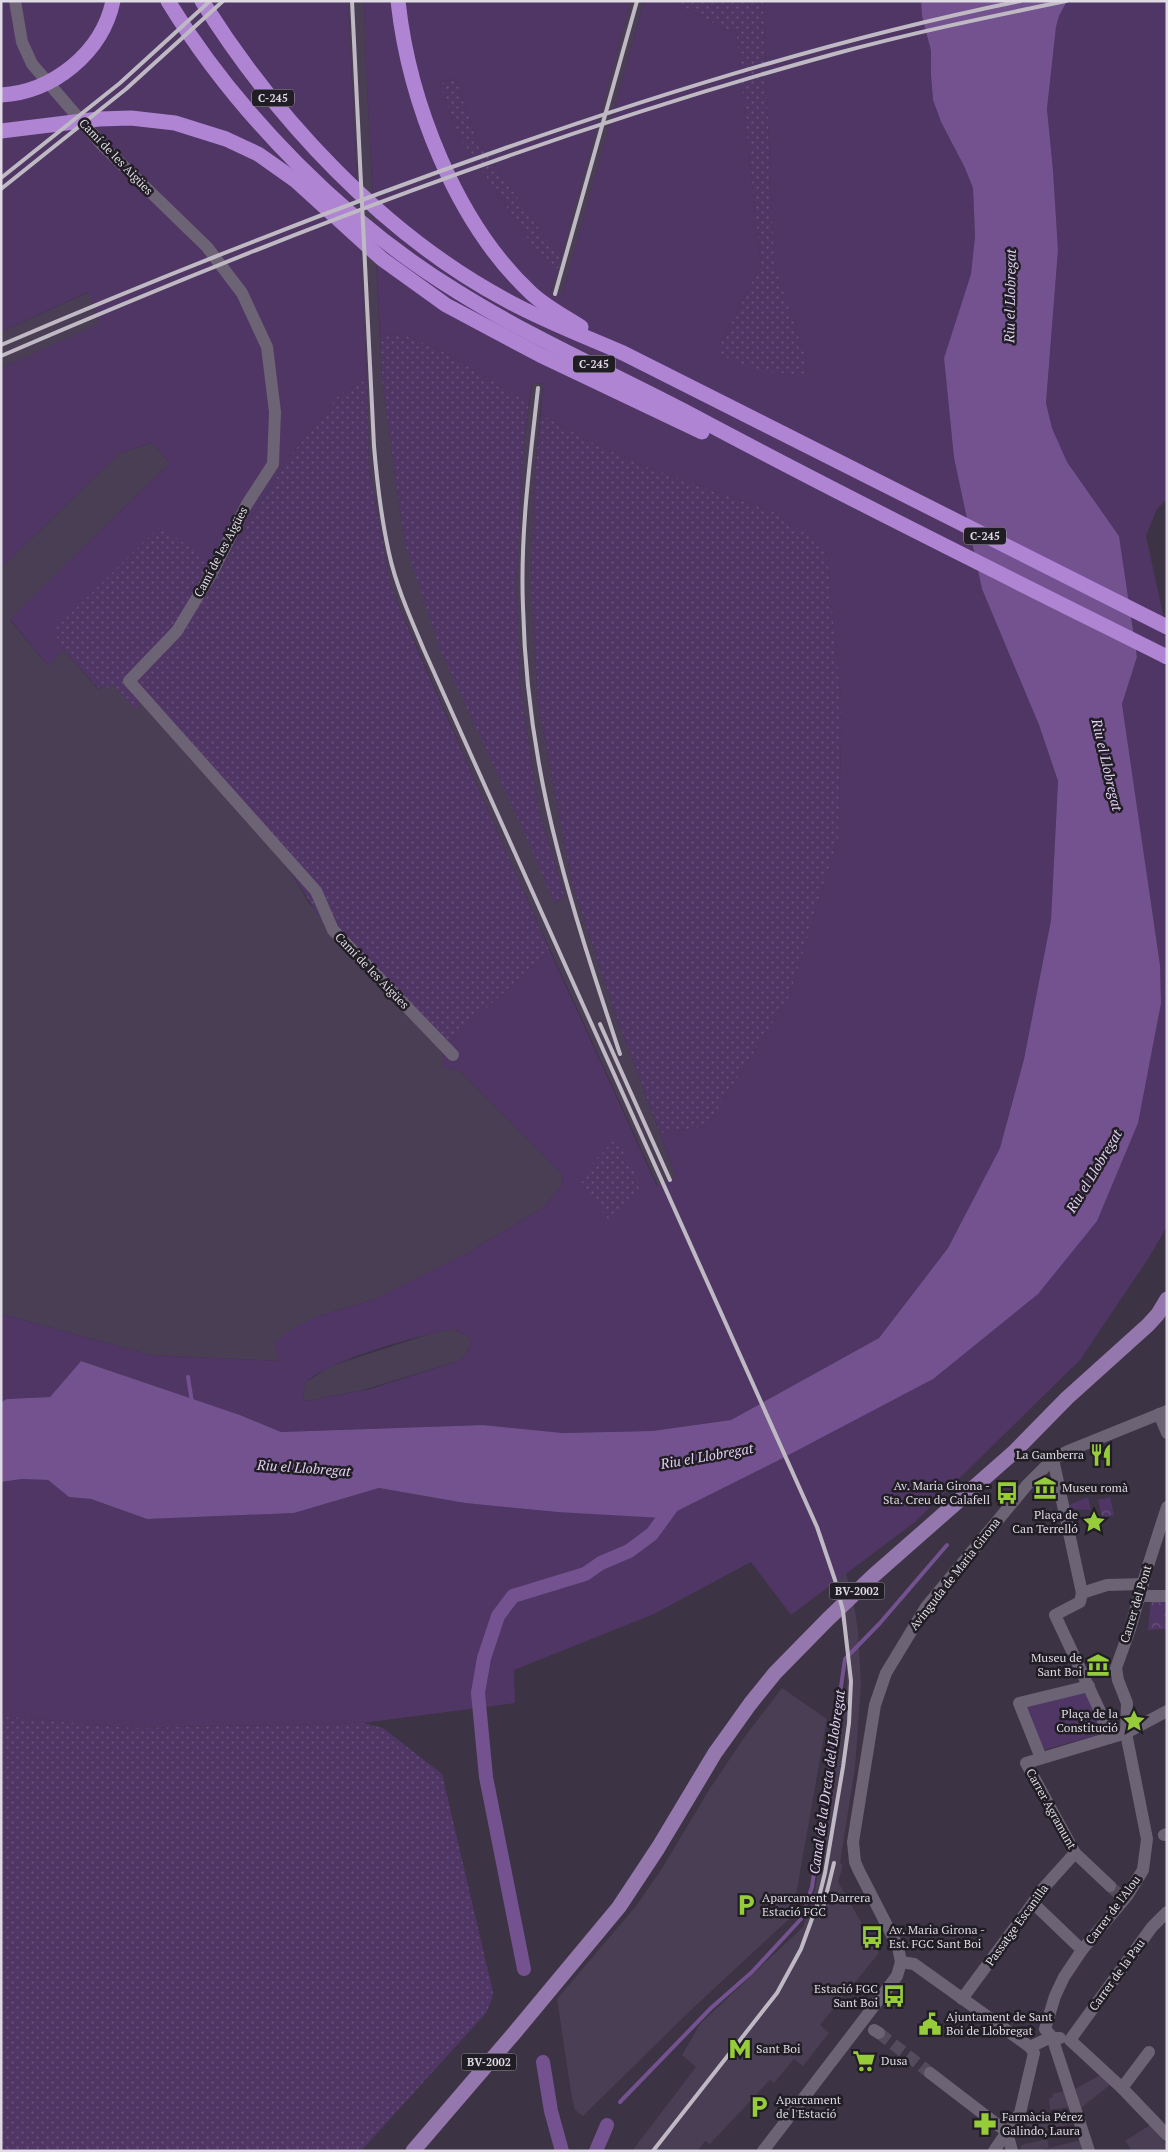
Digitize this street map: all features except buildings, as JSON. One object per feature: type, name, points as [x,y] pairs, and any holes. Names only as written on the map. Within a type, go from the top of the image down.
[{"type":"highway","points":[[1,95],[18,94],[36,89],[67,70],[86,54],[100,35],[111,13],[113,1]]},
{"type":"highway","name":"C-245","points":[[168,1],[221,78],[239,100],[310,175],[385,241],[420,268],[525,330],[606,370],[809,478],[1167,657]]},
{"type":"highway","name":"C-245","points":[[202,1],[224,36],[326,162],[385,218],[430,252],[505,300],[543,319],[623,353],[1167,627]]},
{"type":"highway","points":[[398,1],[407,56],[422,111],[441,161],[479,228],[508,268],[531,293],[545,305],[623,353]]},
{"type":"highway","points":[[1,131],[118,118],[146,119],[175,123],[242,146],[258,154],[295,180],[351,233],[382,259],[446,305],[540,355],[772,464],[809,478]]},
{"type":"main road","name":"BV-2002","points":[[412,2151],[516,2032],[619,1906],[658,1848],[715,1753],[775,1673],[860,1588],[1013,1453],[1067,1398],[1148,1325],[1158,1314],[1167,1299]]},
{"type":"street","name":"Camí de les Aigües","points":[[15,1],[22,42],[32,64],[102,146],[207,247],[242,293],[267,347],[275,412],[273,464],[247,504],[213,571],[177,631],[129,681],[316,891],[333,930],[453,1055]]},
{"type":"street","points":[[1163,1412],[1167,1433]]},
{"type":"street","name":"Avinguda de Maria Girona","points":[[901,1962],[898,1947],[866,1886],[855,1862],[854,1852],[854,1831],[875,1705],[886,1673],[926,1607],[1027,1485],[1053,1459],[1163,1412]]},
{"type":"street","points":[[1053,1459],[1082,1593],[1080,1602],[1055,1615],[1100,1709],[1108,1738]]},
{"type":"street","name":"Carrer del Pont","points":[[1127,1738],[1126,1701],[1118,1680],[1116,1668],[1167,1507]]},
{"type":"street","points":[[1082,1593],[1107,1585],[1167,1596]]},
{"type":"street","points":[[1089,1686],[1019,1703],[1041,1758],[1108,1738],[1127,1738],[1167,1711]]},
{"type":"street","name":"Carrer de l'Alou","points":[[1052,2037],[1045,2029],[1055,1996],[1064,1977],[1082,1950],[1127,1896],[1142,1870],[1147,1839],[1127,1738]]},
{"type":"street","name":"Carrer Agramunt","points":[[1041,1758],[1026,1763],[1075,1853],[1110,1886]]},
{"type":"street","name":"Passatge Escanilla","points":[[962,1999],[1039,1893],[1075,1853]]},
{"type":"street","points":[[1033,1903],[1082,1950]]},
{"type":"street","name":"Carrer de la Pau","points":[[1070,2040],[1152,1927],[1167,1912]]},
{"type":"street","points":[[763,2151],[897,1976],[901,1962],[914,1964],[1030,2047],[1034,2053],[1020,2113],[994,2151]]},
{"type":"street","points":[[1030,2047],[1052,2037],[1070,2040],[1122,2088],[1167,2135]]},
{"type":"street","points":[[1052,2037],[1089,2151]]},
{"type":"street","points":[[1122,2088],[1148,2052]]},
{"type":"street","points":[[930,2073],[1008,2132],[1012,2151]]},
{"type":"shaded area","points":[[348,1],[364,1],[382,379],[404,540],[555,903],[565,897],[539,811],[520,685],[516,584],[523,455],[532,383],[543,384],[535,470],[531,582],[538,704],[572,883],[615,1013],[676,1176],[658,1186],[518,879],[391,587],[369,469],[367,379]]},
{"type":"shaded area","points":[[631,1],[644,1],[562,296],[551,292]]},
{"type":"shaded area","points":[[89,292],[99,325],[1,368],[1,332]]},
{"type":"shaded area","points":[[152,443],[170,463],[10,620],[48,666],[64,650],[99,690],[105,685],[113,683],[145,700],[288,867],[308,902],[440,1050],[444,1057],[443,1067],[460,1071],[561,1173],[563,1179],[561,1186],[546,1205],[467,1253],[375,1299],[319,1316],[279,1361],[151,1355],[1,1314],[1,568],[120,453]]},
{"type":"shaded area","points":[[454,1329],[470,1338],[471,1345],[465,1355],[458,1361],[363,1390],[306,1401],[303,1397],[306,1382],[331,1366],[433,1333]]},
{"type":"shaded area","points":[[828,1525],[848,1580],[854,1605],[858,1631],[861,1685],[855,1768],[840,1863],[842,1864],[842,1869],[838,1882],[879,1953],[820,2025],[829,2033],[803,2066],[794,2059],[774,2083],[770,2080],[710,2144],[705,2141],[698,2151],[632,2151],[696,2067],[682,2055],[700,2024],[803,1927],[815,1890],[847,1684],[847,1662],[843,1628],[831,1580]]},
{"type":"shaded area","name":"Aparcament Darrera Estació FGC","points":[[782,1688],[827,1719],[793,1912],[788,1920],[693,2008],[583,2116],[575,2110],[572,2099],[557,1999],[636,1906],[661,1870],[709,1790],[743,1739]]},
{"type":"shaded area","points":[[1100,2075],[1111,2084],[1081,2108],[1075,2089]]},
{"type":"shaded area","points":[[1065,2091],[1070,2107],[1050,2110],[1049,2098],[1053,2097],[1052,2094]]},
{"type":"shaded area","points":[[1072,2115],[1075,2123],[1023,2136],[1027,2123]]},
{"type":"shaded area","points":[[1150,2125],[1167,2145],[1167,2151],[1132,2151],[1125,2141]]},
{"type":"shaded area","points":[[1047,2139],[1049,2148],[1039,2151],[1020,2151],[1021,2145]]},
{"type":"shaded area","points":[[1081,2140],[1084,2148],[1073,2151],[1049,2151],[1049,2148]]},
{"type":"green space","points":[[1,1],[348,1],[367,379],[338,396],[288,459],[221,569],[53,631],[64,650],[48,666],[10,619],[170,463],[152,443],[120,453],[1,568],[1,368],[99,324],[88,292],[1,332]]},
{"type":"green space","points":[[364,1],[631,1],[562,254],[542,233],[476,138],[455,77],[440,84],[458,135],[535,249],[558,269],[551,291],[562,295],[644,1],[673,1],[727,30],[736,31],[761,265],[716,353],[807,374],[805,355],[774,265],[763,1],[921,1],[922,16],[931,51],[933,100],[941,122],[973,188],[975,236],[971,274],[944,358],[954,458],[982,589],[1039,725],[1058,781],[1051,920],[1024,1059],[1000,1148],[948,1248],[879,1338],[731,1420],[652,1431],[563,1433],[483,1425],[281,1432],[240,1415],[81,1361],[50,1397],[7,1399],[1,1402],[1,1314],[151,1355],[279,1361],[274,1344],[287,1332],[319,1316],[375,1299],[467,1253],[546,1205],[561,1186],[563,1179],[561,1173],[460,1071],[442,1067],[444,1057],[440,1050],[550,951],[657,1186],[676,1176],[660,1133],[707,1126],[789,997],[838,839],[842,711],[826,549],[774,512],[641,465],[587,440],[541,414],[543,384],[532,383],[529,403],[440,350],[402,334],[380,335]],"holes":[[[454,1329],[470,1338],[468,1351],[458,1361],[370,1389],[306,1401],[303,1397],[306,1382],[319,1373],[377,1349]]]},
{"type":"green space","points":[[673,1],[763,1],[774,264],[805,355],[807,375],[759,371],[716,353],[761,265],[736,31],[727,30]]},
{"type":"green space","points":[[1067,1],[1167,1],[1167,499],[1157,509],[1146,536],[1167,632],[1167,1226],[1150,1256],[1080,1360],[915,1522],[791,1615],[751,1562],[654,1614],[514,1670],[515,1703],[363,1723],[135,1728],[1,1716],[1,1482],[22,1479],[48,1480],[69,1497],[91,1499],[147,1519],[294,1513],[379,1488],[465,1503],[557,1512],[777,1461],[1161,1003],[1160,965],[1122,704],[1137,657],[1119,536],[1067,462],[1052,428],[1046,403],[1058,250],[1047,109],[1056,27],[1059,16]]},
{"type":"green space","points":[[455,77],[476,138],[542,233],[562,254],[558,269],[535,249],[458,135],[440,84]]},
{"type":"green space","points":[[402,334],[440,350],[529,403],[523,455],[516,584],[520,685],[539,811],[565,897],[554,903],[526,836],[441,652],[404,540],[382,379],[380,335]]},
{"type":"green space","points":[[367,379],[369,469],[391,587],[550,951],[440,1050],[329,933],[288,867],[145,700],[135,709],[113,684],[108,688],[105,685],[100,690],[64,650],[53,631],[160,526],[221,569],[288,459],[338,396]]},
{"type":"green space","points":[[541,414],[587,440],[641,465],[774,512],[826,548],[842,711],[838,839],[789,997],[707,1126],[660,1133],[615,1013],[572,883],[538,704],[531,582],[535,470]]},
{"type":"green space","points":[[616,1138],[642,1187],[608,1219],[579,1178]]},
{"type":"green space","points":[[1088,1497],[1091,1510],[1070,1509],[1069,1505]]},
{"type":"green space","points":[[1110,1497],[1114,1515],[1102,1518],[1098,1500]]},
{"type":"green space","points":[[1151,1600],[1167,1602],[1167,1629],[1148,1630]]},
{"type":"green space","points":[[1088,1691],[1104,1733],[1044,1750],[1024,1705]]},
{"type":"green space","points":[[1,1716],[135,1728],[363,1723],[383,1728],[442,1774],[493,1992],[486,2013],[361,2151],[1,2151]]},
{"type":"water","name":"Riu el Llobregat","points":[[921,1],[1067,1],[1059,16],[1056,27],[1047,109],[1058,250],[1046,403],[1052,428],[1067,462],[1119,536],[1137,657],[1122,704],[1160,965],[1161,1003],[1138,1123],[1097,1221],[1038,1294],[933,1379],[777,1461],[663,1518],[557,1512],[465,1503],[379,1488],[294,1513],[147,1519],[91,1499],[69,1497],[48,1480],[22,1479],[1,1482],[1,1402],[7,1399],[50,1397],[81,1361],[240,1415],[281,1432],[483,1425],[563,1433],[652,1431],[731,1420],[879,1338],[948,1248],[1000,1148],[1024,1059],[1051,920],[1058,781],[1039,725],[982,589],[954,458],[944,358],[971,274],[975,236],[973,188],[941,122],[933,100],[931,51],[922,16]]},
{"type":"water","points":[[601,2124],[609,2127],[601,2147],[593,2144]]},
{"type":"waterway","points":[[188,1377],[192,1402]]},
{"type":"waterway","name":"Canal de la Dreta del Llobregat","points":[[524,1969],[486,1777],[478,1693],[484,1658],[498,1616],[513,1596],[585,1574],[601,1563],[629,1551],[652,1534],[673,1505]]},
{"type":"waterway","name":"Canal de la Dreta del Llobregat","points":[[620,2102],[711,2008],[752,1972],[801,1919],[812,1887],[845,1659],[880,1623],[947,1545]]},
{"type":"waterway","name":"Canal de la Dreta del Llobregat","points":[[543,2062],[551,2111],[562,2151]]},
{"type":"waterway","name":"Canal de la Dreta del Llobregat","points":[[596,2151],[607,2125]]},
{"type":"tunnel","points":[[1110,1886],[1124,1899]]},
{"type":"tunnel","points":[[879,2033],[930,2073]]},
{"type":"railway","points":[[1,178],[120,83],[210,1]]},
{"type":"railway","points":[[1,189],[126,89],[223,1]]},
{"type":"railway","points":[[352,1],[374,446],[384,526],[396,578],[424,650],[817,1527],[835,1580],[843,1611],[851,1681],[849,1723],[825,1873],[817,1905],[801,1949],[777,1993],[653,2151]]},
{"type":"railway","points":[[555,294],[637,1]]},
{"type":"railway","points":[[1,345],[124,293],[311,219],[437,172],[628,106],[757,66],[823,48],[954,15],[1020,1]]},
{"type":"railway","points":[[1,356],[205,270],[412,190],[517,153],[727,85],[834,54],[1066,1]]},
{"type":"railway","points":[[538,388],[526,498],[523,552],[522,580],[526,668],[544,792],[558,851],[579,927],[620,1054]]},
{"type":"railway","points":[[600,1024],[670,1180]]},
{"type":"railway","points":[[821,1916],[834,1863]]},
{"type":"place","name":"La Gamberra","points":[[1101,1455]]},
{"type":"place","name":"Museu romà","points":[[1045,1488]]},
{"type":"place","name":"Av. Maria Girona - Sta. Creu de Calafell","points":[[1007,1493]]},
{"type":"place","name":"Plaça de Can Terrelló","points":[[1094,1522]]},
{"type":"place","name":"Museu de Sant Boi","points":[[1098,1665]]},
{"type":"place","name":"Plaça de la Constitució","points":[[1134,1721]]},
{"type":"place","name":"Aparcament Darrera Estació FGC","points":[[746,1905]]},
{"type":"place","name":"Av. Maria Girona - Est. FGC Sant Boi","points":[[872,1937]]},
{"type":"place","name":"Estació FGC Sant Boi","points":[[894,1996]]},
{"type":"place","name":"Ajuntament de Sant Boi de Llobregat","points":[[930,2024]]},
{"type":"place","name":"Sant Boi","points":[[740,2049]]},
{"type":"place","name":"Dusa","points":[[864,2061]]},
{"type":"place","name":"Aparcament de l'Estació","points":[[759,2107]]},
{"type":"place","name":"Farmàcia Pérez Galindo, Laura","points":[[985,2124]]}]
